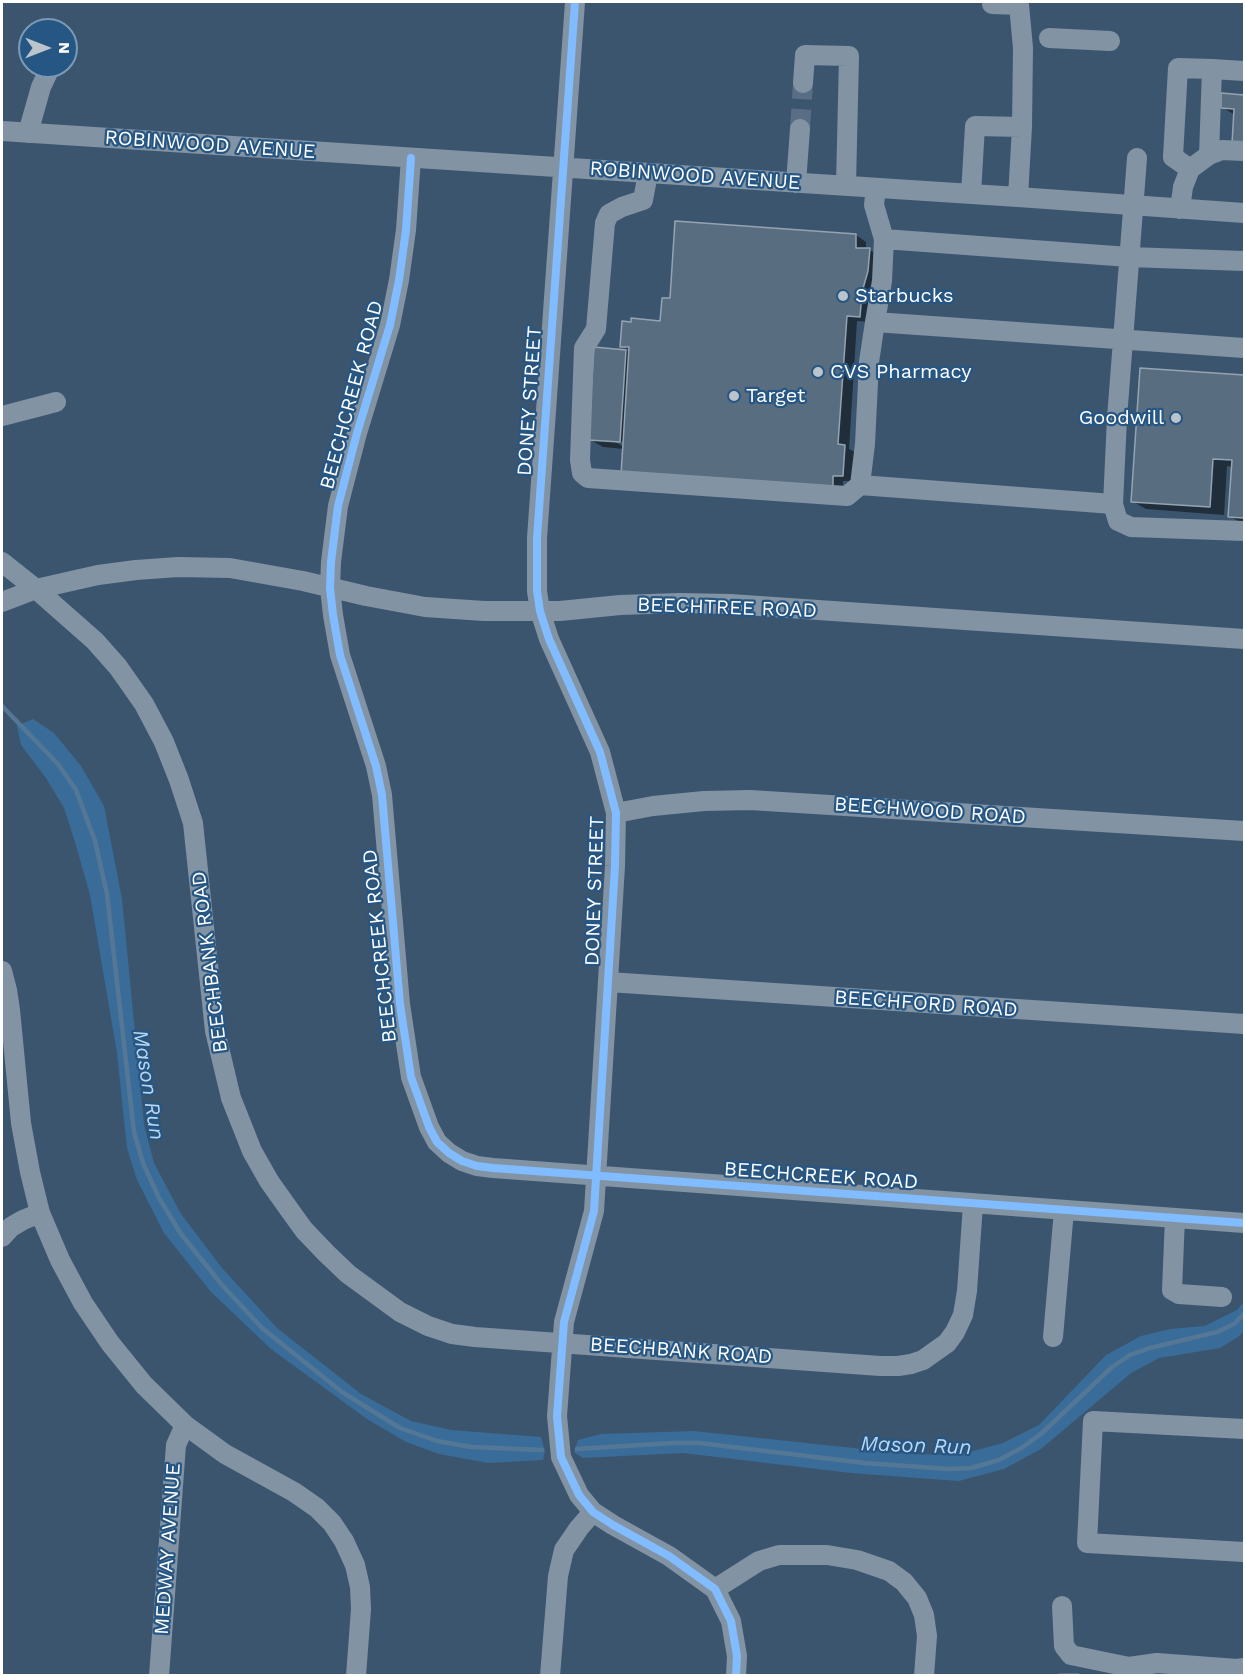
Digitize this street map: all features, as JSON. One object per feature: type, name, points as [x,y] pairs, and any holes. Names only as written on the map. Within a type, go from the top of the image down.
[{"type":"street","name":"DONEY STREET","points":[[575,2],[537,538],[537,591],[540,611],[549,639],[600,752],[616,813],[615,866],[594,1211],[564,1322],[558,1416],[561,1457],[579,1495],[592,1512],[669,1556],[715,1590],[732,1621],[737,1656],[736,1676]]},
{"type":"street","points":[[992,4],[1019,5],[1023,48],[1018,197]]},
{"type":"street","points":[[1049,38],[1110,41]]},
{"type":"street","points":[[803,83],[805,55],[849,56],[846,186]]},
{"type":"street","points":[[1190,169],[1173,157],[1178,68],[1245,71]]},
{"type":"street","points":[[1209,154],[1212,69]]},
{"type":"street","points":[[28,133],[45,78]]},
{"type":"street","points":[[972,194],[975,126],[1022,127]]},
{"type":"street","points":[[796,183],[800,129]]},
{"type":"street","name":"ROBINWOOD AVENUE","points":[[2,131],[1245,213]]},
{"type":"street","points":[[1180,209],[1183,187],[1190,169],[1209,154],[1222,150],[1245,151]]},
{"type":"street","name":"BEECHCREEK ROAD","points":[[411,158],[406,230],[399,280],[390,325],[357,433],[338,506],[330,588],[340,655],[376,766],[382,795],[400,1004],[411,1077],[429,1127],[438,1142],[449,1153],[477,1166],[1245,1223]]},
{"type":"street","points":[[1137,158],[1117,418],[1113,504],[1119,521],[1131,527],[1245,531]]},
{"type":"street","points":[[648,173],[643,200],[609,214],[605,223],[596,329],[584,348],[579,460],[582,473],[588,478],[847,496],[860,485],[865,444],[868,362],[882,281],[884,239],[874,205],[876,188]]},
{"type":"street","points":[[884,239],[1129,257],[1245,261]]},
{"type":"street","points":[[875,322],[1245,348]]},
{"type":"street","points":[[2,416],[56,402]]},
{"type":"street","points":[[860,485],[1113,504]]},
{"type":"street","name":"BEECHBANK ROAD","points":[[2,562],[95,641],[118,667],[144,704],[164,742],[193,823],[214,1031],[231,1098],[252,1151],[274,1189],[304,1230],[348,1274],[400,1312],[452,1334],[475,1337],[898,1366],[923,1360],[947,1343],[963,1315],[967,1291],[973,1204]]},
{"type":"street","name":"BEECHTREE ROAD","points":[[2,602],[36,589],[98,575],[178,567],[230,568],[425,607],[484,611],[540,611],[679,603],[730,604],[1245,639]]},
{"type":"street","name":"BEECHWOOD ROAD","points":[[616,813],[653,806],[750,800],[1245,831]]},
{"type":"street","points":[[2,971],[10,1010],[21,1123],[30,1172],[40,1213],[60,1260],[83,1303],[110,1343],[144,1385],[185,1425],[225,1454],[294,1492],[317,1508],[332,1523],[344,1541],[355,1565],[360,1587],[361,1609],[356,1676]]},
{"type":"street","name":"BEECHFORD ROAD","points":[[608,982],[1245,1024]]},
{"type":"street","points":[[1053,1337],[1064,1210]]},
{"type":"street","points":[[2,1237],[23,1220],[40,1213]]},
{"type":"street","points":[[1175,1218],[1172,1290],[1179,1294],[1222,1297]]},
{"type":"street","points":[[1245,1429],[1093,1421],[1088,1543],[1245,1552]]},
{"type":"street","name":"MEDWAY AVENUE","points":[[159,1676],[176,1445],[185,1425]]},
{"type":"street","points":[[550,1676],[558,1576],[564,1550],[592,1512]]},
{"type":"street","points":[[715,1590],[759,1561],[779,1555],[827,1555],[857,1560],[889,1571],[904,1582],[917,1598],[924,1615],[927,1636],[924,1676]]},
{"type":"street","points":[[1062,1606],[1064,1646],[1070,1664],[1128,1671],[1157,1663],[1245,1668]]},
{"type":"shaded area","points":[[33,719],[54,733],[81,766],[104,806],[122,899],[144,1125],[154,1163],[181,1214],[222,1268],[277,1328],[361,1394],[411,1421],[451,1430],[541,1437],[545,1451],[543,1460],[488,1463],[439,1454],[406,1442],[367,1419],[271,1349],[211,1292],[164,1233],[137,1180],[127,1148],[117,1053],[90,895],[75,842],[64,808],[46,778],[21,745],[17,726]]},
{"type":"shaded area","points":[[1244,1302],[1244,1331],[1238,1337],[1220,1348],[1159,1358],[1131,1373],[1041,1449],[1004,1469],[959,1481],[851,1473],[683,1453],[583,1458],[574,1452],[578,1440],[601,1434],[694,1431],[909,1454],[959,1455],[1003,1443],[1039,1425],[1106,1355],[1141,1336],[1170,1329],[1205,1326],[1237,1310]]},
{"type":"building","points":[[1221,93],[1244,95],[1244,145],[1232,144],[1234,109],[1221,108]]},
{"type":"building","name":"Target","points":[[675,221],[856,234],[856,248],[870,248],[860,317],[847,316],[838,444],[845,445],[843,476],[833,476],[833,489],[621,475],[629,347],[620,347],[622,321],[631,322],[631,318],[660,321],[662,298],[670,298]]},
{"type":"building","points":[[594,347],[626,350],[620,442],[588,440]]},
{"type":"building","points":[[1140,368],[1244,375],[1244,518],[1228,517],[1232,460],[1213,459],[1210,507],[1131,502]]},
{"type":"waterway","name":"Mason Run","points":[[2,706],[58,764],[76,790],[95,841],[107,894],[134,1132],[143,1163],[159,1198],[181,1234],[222,1285],[262,1328],[342,1392],[400,1428],[437,1441],[471,1447],[542,1450]]},
{"type":"waterway","name":"Mason Run","points":[[577,1449],[699,1443],[865,1463],[949,1469],[971,1468],[999,1460],[1023,1447],[1042,1433],[1112,1367],[1130,1355],[1217,1332],[1234,1324],[1244,1314]]},
{"type":"tunnel","points":[[800,129],[803,83]]},
{"type":"cycle path","points":[[575,2],[537,538],[537,591],[540,611],[549,639],[600,752],[616,813],[615,866],[594,1211],[564,1322],[557,1416],[561,1457],[579,1495],[593,1512],[669,1556],[715,1589],[731,1621],[737,1656],[736,1676]]},
{"type":"cycle path","points":[[411,158],[406,230],[399,280],[390,325],[357,433],[338,506],[330,588],[340,655],[376,766],[382,795],[400,1004],[411,1077],[429,1127],[437,1142],[462,1161],[493,1168],[1244,1223]]},
{"type":"place","name":"Starbucks","points":[[843,296]]},
{"type":"place","name":"CVS Pharmacy","points":[[818,372]]},
{"type":"place","name":"Target","points":[[734,396]]},
{"type":"place","name":"Goodwill","points":[[1176,418]]}]
